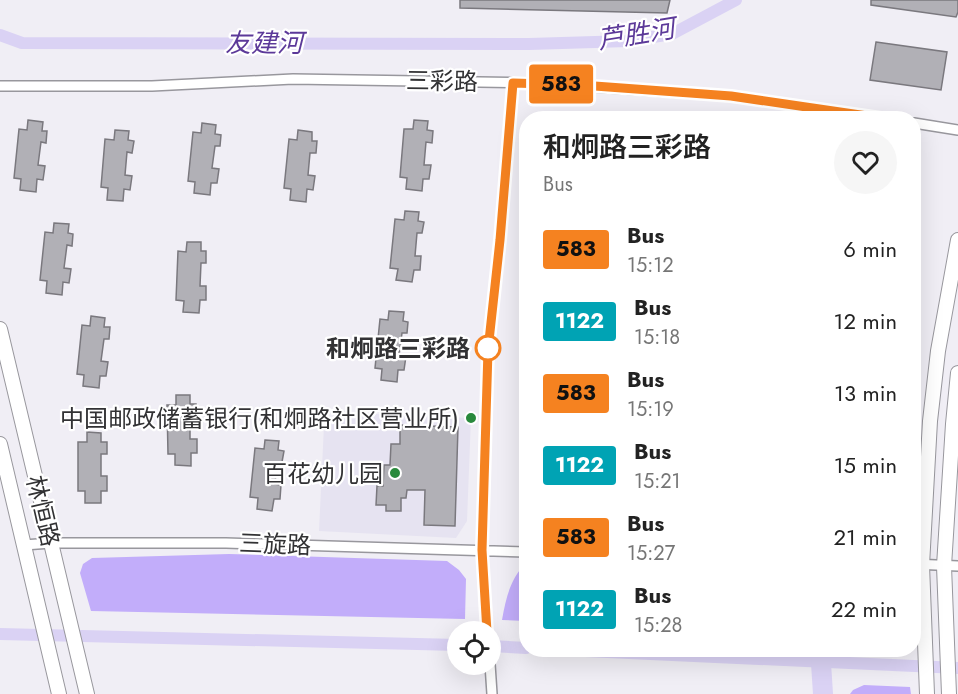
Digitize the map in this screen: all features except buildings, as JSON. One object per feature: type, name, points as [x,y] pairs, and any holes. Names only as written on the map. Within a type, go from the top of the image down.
[{"type":"street","name":"三彩路","points":[[0,86],[152,86],[293,79],[581,85],[731,96],[833,111]]},
{"type":"street","points":[[486,621],[482,550],[488,350],[513,83]]},
{"type":"street","points":[[921,124],[958,130]]},
{"type":"street","points":[[921,529],[938,351],[958,240]]},
{"type":"street","name":"林恒路","points":[[0,329],[87,694]]},
{"type":"street","points":[[949,694],[946,616],[951,566],[953,424],[958,372]]},
{"type":"street","name":"林恒路","points":[[0,444],[59,694]]},
{"type":"street","name":"三旋路","points":[[24,545],[226,543],[519,552]]},
{"type":"street","points":[[921,565],[951,566]]},
{"type":"street","points":[[921,592],[927,694]]},
{"type":"street","points":[[491,675],[492,694]]},
{"type":"shaded area","name":"百花幼儿园","points":[[351,413],[471,418],[467,521],[456,538],[319,531],[324,425]]},
{"type":"shaded area","points":[[229,554],[447,561],[466,579],[465,619],[91,611],[80,573],[83,564],[92,558]]},
{"type":"shaded area","points":[[519,572],[519,621],[502,620],[512,582]]},
{"type":"shaded area","points":[[864,685],[910,687],[911,694],[850,694]]},
{"type":"waterway","name":"友建河","points":[[0,35],[22,43],[529,44],[628,41],[672,34],[736,0]]},
{"type":"waterway","points":[[0,634],[447,645]]},
{"type":"waterway","points":[[501,647],[519,648]]},
{"type":"waterway","points":[[717,657],[958,668]]},
{"type":"waterway","points":[[821,663],[823,694]]},
{"type":"bus line","name":"583","points":[[486,621],[482,550],[488,350],[513,83],[581,85],[731,96],[833,111]]},
{"type":"place","name":"和炯路三彩路","points":[[488,348]]},
{"type":"place","name":"中国邮政储蓄银行(和炯路社区营业所)","points":[[471,418]]},
{"type":"place","name":"百花幼儿园","points":[[395,473]]},
{"type":"water label","name":"芦胜河","points":[[636,34]]}]
